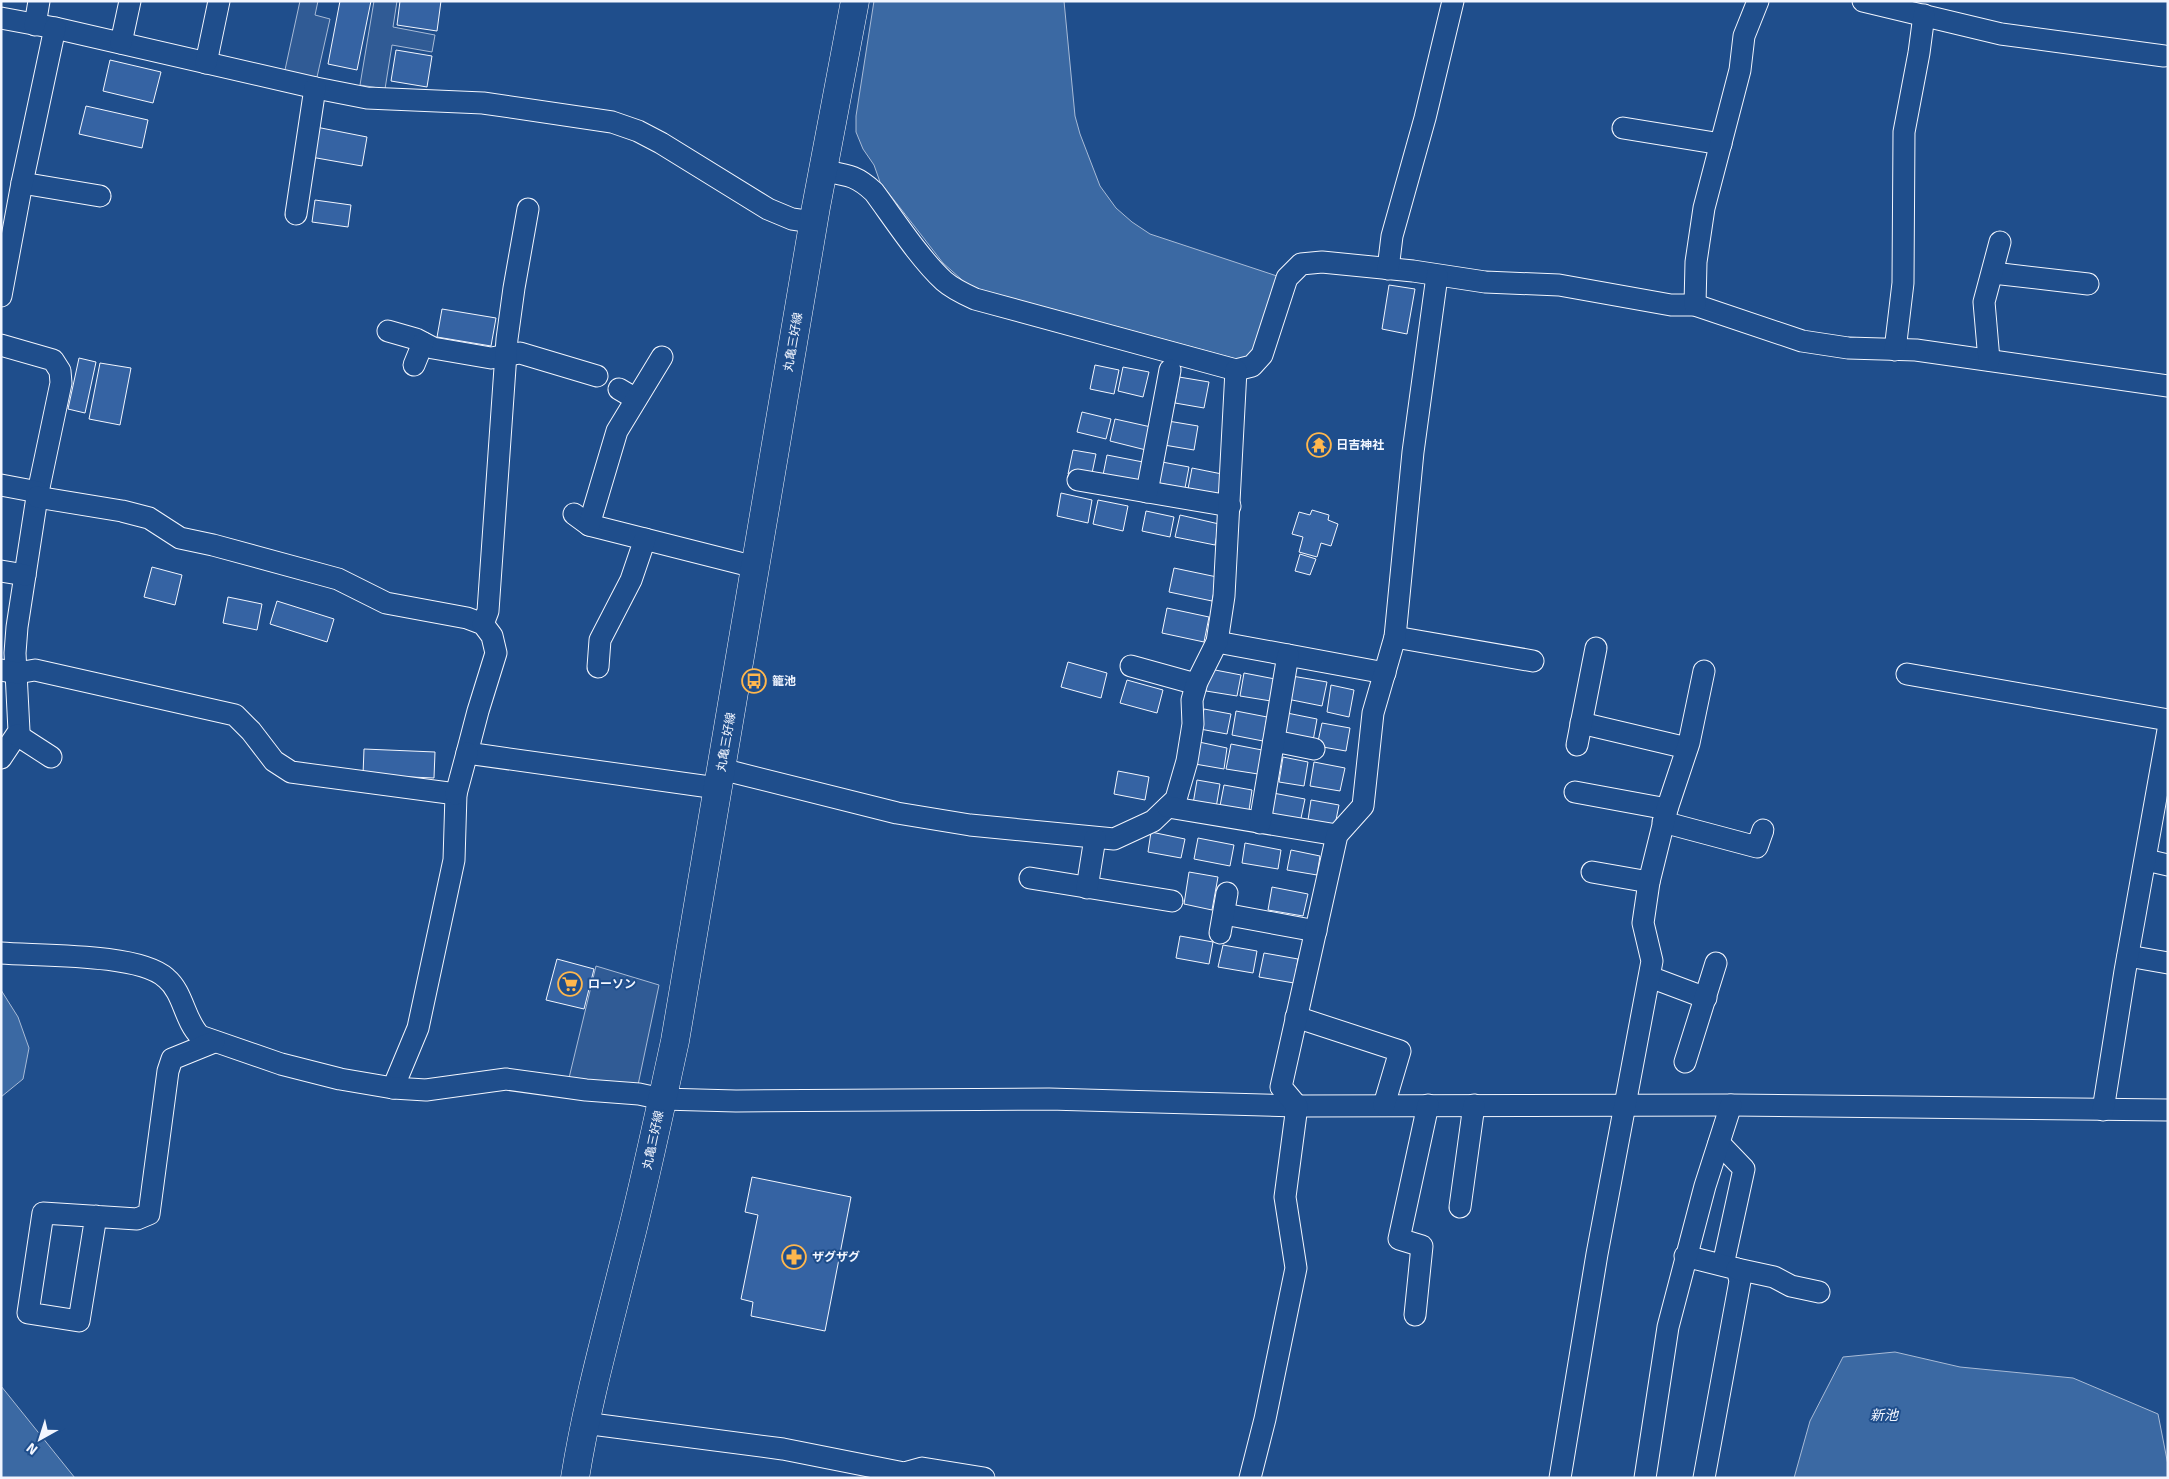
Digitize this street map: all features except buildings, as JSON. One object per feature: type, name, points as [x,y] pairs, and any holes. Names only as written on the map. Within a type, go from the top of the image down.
[{"type":"main road","name":"丸亀三好線","points":[[575,1478],[584,1423],[628,1250],[675,1040],[813,222],[855,1]]},
{"type":"street","points":[[1,296],[22,183],[45,26],[39,1]]},
{"type":"street","points":[[121,43],[130,1]]},
{"type":"street","points":[[206,63],[219,1]]},
{"type":"street","points":[[1388,268],[1392,236],[1425,118],[1453,1]]},
{"type":"street","points":[[1695,305],[1696,262],[1704,208],[1729,105],[1740,70],[1744,36],[1758,1]]},
{"type":"street","points":[[1863,1],[2001,34],[2164,56]]},
{"type":"street","points":[[1895,350],[1903,283],[1904,132],[1924,16]]},
{"type":"street","points":[[1,18],[45,26],[314,88],[367,98],[483,103],[612,122],[638,131],[661,143],[768,209],[792,219],[813,222]]},
{"type":"street","points":[[296,214],[314,88]]},
{"type":"street","points":[[1623,128],[1721,144]]},
{"type":"street","points":[[824,171],[856,177],[863,182],[874,192],[933,270],[945,282],[975,299],[1236,370],[1252,366],[1262,355],[1287,278],[1301,264],[1322,262],[1388,268],[1485,282],[1559,285],[1670,305],[1695,305],[1802,341],[1848,348],[1916,350],[2168,386]]},
{"type":"street","points":[[22,183],[100,196]]},
{"type":"street","points":[[483,624],[488,611],[506,356],[514,288],[516,233],[528,209]]},
{"type":"street","points":[[1988,360],[1984,302],[2000,242]]},
{"type":"street","points":[[1993,273],[2088,284]]},
{"type":"street","points":[[1250,1478],[1267,1410],[1296,1268],[1285,1197],[1297,1106],[1281,1087],[1337,835],[1363,806],[1373,713],[1395,637],[1413,452],[1437,276]]},
{"type":"street","points":[[388,330],[433,348],[491,358],[520,353],[597,376]]},
{"type":"street","points":[[414,364],[423,343]]},
{"type":"street","points":[[1,345],[54,360],[60,370],[61,383],[38,495],[9,671],[19,704],[19,732],[1,758]]},
{"type":"street","points":[[662,357],[628,394],[617,431],[582,519],[645,539],[755,567]]},
{"type":"street","points":[[1147,492],[1170,370]]},
{"type":"street","points":[[468,753],[719,779],[970,825],[1095,838],[1114,839],[1153,821],[1176,799],[1187,761],[1193,724],[1192,700],[1196,684],[1217,642],[1224,596],[1236,370]]},
{"type":"street","points":[[1078,480],[1230,506]]},
{"type":"street","points":[[1,485],[38,495],[149,518],[180,538],[213,544],[338,579],[386,603],[467,618],[488,628],[496,653],[456,794],[454,860],[418,1028],[393,1088]]},
{"type":"street","points":[[598,667],[600,640],[630,580],[645,539]]},
{"type":"street","points":[[1,570],[25,575]]},
{"type":"street","points":[[1395,637],[1461,657],[1533,661]]},
{"type":"street","points":[[1217,642],[1385,673]]},
{"type":"street","points":[[1577,745],[1596,648]]},
{"type":"street","points":[[1260,823],[1288,655]]},
{"type":"street","points":[[1131,666],[1196,684]]},
{"type":"street","points":[[9,671],[34,670],[235,715],[251,731],[274,761],[291,772],[456,794]]},
{"type":"street","points":[[1560,1478],[1597,1254],[1650,977],[1652,961],[1643,923],[1649,882],[1665,816],[1687,748],[1704,671]]},
{"type":"street","points":[[1906,674],[2168,720]]},
{"type":"street","points":[[1581,723],[1687,748]]},
{"type":"street","points":[[2103,1110],[2128,956],[2165,769],[2168,730]]},
{"type":"street","points":[[17,735],[51,757]]},
{"type":"street","points":[[1274,741],[1314,749]]},
{"type":"street","points":[[1575,792],[1665,816],[1757,848],[1763,830]]},
{"type":"street","points":[[1168,808],[1337,835]]},
{"type":"street","points":[[1087,888],[1095,838]]},
{"type":"street","points":[[2146,860],[2168,865]]},
{"type":"street","points":[[1592,872],[1649,882]]},
{"type":"street","points":[[1030,878],[1172,901]]},
{"type":"street","points":[[1227,892],[1222,923],[1316,932]]},
{"type":"street","points":[[1,953],[77,956],[152,968],[166,978],[176,989],[191,1027],[200,1036],[214,1042],[331,1077],[393,1088],[426,1090],[506,1078],[586,1090],[638,1094],[662,1099],[736,1101],[1049,1099],[1297,1106],[1731,1105],[2168,1110]]},
{"type":"street","points":[[2128,956],[2168,963]]},
{"type":"street","points":[[1685,1062],[1716,963]]},
{"type":"street","points":[[1650,977],[1706,998]]},
{"type":"street","points":[[1296,1017],[1400,1051],[1384,1105]]},
{"type":"street","points":[[96,1216],[79,1321],[28,1313],[43,1213],[96,1216],[138,1220],[150,1214],[168,1071],[172,1058],[214,1042]]},
{"type":"street","points":[[1415,1315],[1422,1246],[1399,1239],[1428,1105]]},
{"type":"street","points":[[1460,1207],[1474,1105]]},
{"type":"street","points":[[1645,1478],[1668,1327],[1685,1256],[1731,1105]]},
{"type":"street","points":[[1704,1478],[1740,1281],[1730,1267],[1744,1169],[1719,1143]]},
{"type":"street","points":[[1685,1256],[1774,1277],[1791,1286],[1819,1292]]},
{"type":"street","points":[[584,1423],[783,1449],[904,1473],[922,1468],[973,1477]]},
{"type":"shaded area","points":[[300,1],[318,1],[315,15],[330,19],[315,86],[283,79]]},
{"type":"shaded area","points":[[374,1],[397,1],[393,27],[435,35],[432,52],[392,45],[385,89],[360,85]]},
{"type":"shaded area","points":[[596,966],[659,985],[638,1085],[569,1078]]},
{"type":"water","points":[[874,1],[1064,1],[1075,116],[1100,186],[1116,208],[1150,234],[1280,277],[1259,355],[1247,362],[970,287],[943,263],[880,182],[874,165],[863,149],[856,132],[856,116]]},
{"type":"water","points":[[1,990],[18,1017],[29,1048],[23,1079],[1,1097]]},
{"type":"water","name":"新池","points":[[1895,1352],[1960,1367],[2073,1378],[2158,1414],[2168,1465],[2168,1478],[1794,1478],[1810,1421],[1843,1357]]},
{"type":"water","points":[[1,1386],[75,1478],[1,1478]]},
{"type":"place","name":"日吉神社","points":[[1319,445]]},
{"type":"place","name":"籠池","points":[[754,681]]},
{"type":"place","name":"ローソン","points":[[570,984]]},
{"type":"place","name":"ザグザグ","points":[[794,1257]]}]
